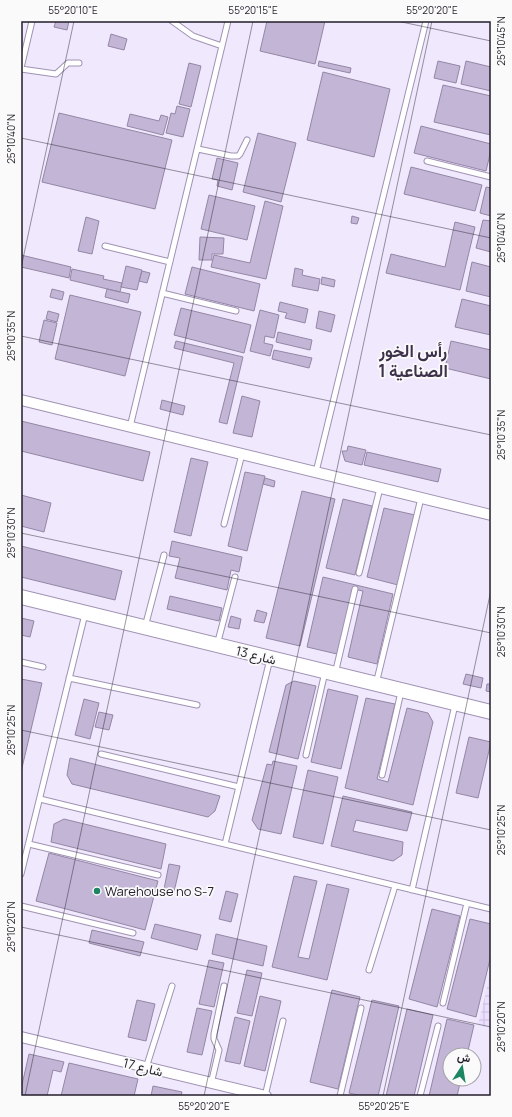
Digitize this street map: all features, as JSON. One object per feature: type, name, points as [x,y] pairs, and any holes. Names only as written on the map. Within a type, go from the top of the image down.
[{"type":"street","points":[[21,400],[491,515]]},
{"type":"street","name":"شارع 13","points":[[21,597],[330,674],[491,712]]},
{"type":"street","name":"شارع 17","points":[[21,1037],[262,1096]]},
{"type":"lane","points":[[32,21],[21,68],[56,74],[68,63],[79,63]]},
{"type":"lane","points":[[172,21],[193,36],[222,46]]},
{"type":"lane","points":[[130,427],[228,21]]},
{"type":"lane","points":[[316,472],[426,21]]},
{"type":"lane","points":[[198,149],[231,156],[238,156],[247,140]]},
{"type":"lane","points":[[427,161],[491,177]]},
{"type":"lane","points":[[105,246],[170,262]]},
{"type":"lane","points":[[162,293],[236,311]]},
{"type":"lane","points":[[224,524],[242,454]]},
{"type":"lane","points":[[360,573],[380,488]]},
{"type":"lane","points":[[375,684],[421,498]]},
{"type":"lane","points":[[145,628],[164,554]]},
{"type":"lane","points":[[217,646],[235,576]]},
{"type":"lane","points":[[306,754],[355,589]]},
{"type":"lane","points":[[21,874],[85,613]]},
{"type":"lane","points":[[225,844],[270,659]]},
{"type":"lane","points":[[21,662],[43,667]]},
{"type":"lane","points":[[69,678],[197,706]]},
{"type":"lane","points":[[382,775],[402,691]]},
{"type":"lane","points":[[412,890],[455,704]]},
{"type":"lane","points":[[100,754],[239,787]]},
{"type":"lane","points":[[40,800],[491,909]]},
{"type":"lane","points":[[29,844],[158,875]]},
{"type":"lane","points":[[369,970],[395,886]]},
{"type":"lane","points":[[444,1003],[467,903]]},
{"type":"lane","points":[[21,906],[134,933]]},
{"type":"lane","points":[[146,1068],[172,986]]},
{"type":"lane","points":[[211,1084],[219,1050],[214,1039],[214,1034],[224,986]]},
{"type":"lane","points":[[340,1096],[361,1008]]},
{"type":"lane","points":[[262,1096],[283,1021]]},
{"type":"lane","points":[[420,1096],[438,1026]]},
{"type":"shaded area","points":[[491,971],[491,1028],[478,1025]]},
{"type":"building","points":[[56,21],[69,21],[67,30],[54,27]]},
{"type":"building","points":[[267,21],[325,21],[315,64],[260,51]]},
{"type":"building","points":[[111,34],[127,39],[124,50],[108,46]]},
{"type":"building","points":[[319,61],[351,68],[350,73],[318,66]]},
{"type":"building","points":[[438,61],[460,66],[456,83],[434,78]]},
{"type":"building","points":[[466,61],[491,67],[491,91],[461,84]]},
{"type":"building","points":[[189,63],[201,66],[191,107],[179,104]]},
{"type":"building","points":[[323,72],[390,89],[374,157],[307,140]]},
{"type":"building","points":[[443,85],[491,96],[491,135],[434,122]]},
{"type":"building","points":[[177,106],[190,109],[183,137],[166,133],[171,113],[175,114]]},
{"type":"building","points":[[59,113],[172,140],[155,209],[42,182]]},
{"type":"building","points":[[130,114],[159,121],[161,115],[168,117],[163,135],[127,126]]},
{"type":"building","points":[[421,126],[491,144],[486,171],[414,153]]},
{"type":"building","points":[[258,133],[296,143],[281,202],[243,192]]},
{"type":"building","points":[[217,158],[238,163],[232,190],[217,186],[218,180],[212,179]]},
{"type":"building","points":[[411,167],[482,185],[475,211],[404,194]]},
{"type":"building","points":[[486,187],[491,188],[491,216],[480,213]]},
{"type":"building","points":[[209,195],[255,206],[247,240],[201,229]]},
{"type":"building","points":[[265,201],[283,206],[266,279],[211,267],[214,255],[250,263]]},
{"type":"building","points":[[352,216],[359,218],[357,224],[351,223]]},
{"type":"building","points":[[86,217],[99,221],[92,254],[78,251]]},
{"type":"building","points":[[483,220],[491,221],[491,252],[476,248]]},
{"type":"building","points":[[455,222],[475,227],[460,290],[386,273],[391,254],[445,267]]},
{"type":"building","points":[[200,237],[224,238],[223,254],[212,254],[212,260],[199,260]]},
{"type":"building","points":[[21,255],[71,267],[69,278],[21,267]]},
{"type":"building","points":[[472,262],[491,267],[491,297],[466,291]]},
{"type":"building","points":[[126,266],[142,270],[137,290],[121,287]]},
{"type":"building","points":[[192,267],[260,284],[254,311],[185,294]]},
{"type":"building","points":[[295,268],[303,270],[302,275],[320,279],[318,291],[292,286]]},
{"type":"building","points":[[72,269],[104,276],[103,279],[122,283],[120,292],[70,280]]},
{"type":"building","points":[[142,271],[150,273],[147,283],[139,281]]},
{"type":"building","points":[[322,277],[335,280],[334,287],[321,284]]},
{"type":"building","points":[[52,289],[64,292],[62,300],[50,297]]},
{"type":"building","points":[[107,289],[130,294],[128,303],[105,297]]},
{"type":"building","points":[[70,295],[141,312],[125,376],[55,359]]},
{"type":"building","points":[[462,299],[491,306],[491,335],[455,327]]},
{"type":"building","points":[[280,302],[308,309],[305,323],[285,318],[287,313],[278,311]]},
{"type":"building","points":[[181,308],[251,325],[244,353],[174,335]]},
{"type":"building","points":[[260,310],[279,315],[274,338],[265,336],[264,343],[273,345],[270,356],[250,351]]},
{"type":"building","points":[[48,311],[59,314],[57,322],[46,319]]},
{"type":"building","points":[[319,311],[335,315],[331,332],[316,328]]},
{"type":"building","points":[[44,320],[57,323],[52,345],[39,342]]},
{"type":"building","points":[[278,332],[312,340],[310,350],[276,342]]},
{"type":"building","points":[[176,341],[243,357],[227,424],[219,422],[234,363],[174,348]]},
{"type":"building","points":[[451,341],[491,350],[491,379],[445,368]]},
{"type":"building","points":[[274,350],[312,358],[309,368],[272,359]]},
{"type":"building","points":[[242,396],[260,401],[252,437],[233,433]]},
{"type":"building","points":[[162,400],[185,406],[183,415],[160,409]]},
{"type":"building","points":[[21,421],[150,452],[143,481],[21,451]]},
{"type":"building","points":[[348,446],[366,450],[362,465],[345,461],[342,451],[347,451]]},
{"type":"building","points":[[367,452],[441,469],[438,482],[364,465]]},
{"type":"building","points":[[191,458],[208,462],[191,536],[174,532]]},
{"type":"building","points":[[245,472],[265,476],[247,551],[228,546]]},
{"type":"building","points":[[265,478],[275,481],[274,487],[263,484]]},
{"type":"building","points":[[302,491],[335,499],[300,646],[266,638]]},
{"type":"building","points":[[21,495],[51,503],[44,532],[21,526]]},
{"type":"building","points":[[343,499],[372,506],[355,575],[326,568]]},
{"type":"building","points":[[384,508],[415,515],[398,585],[367,577]]},
{"type":"building","points":[[172,541],[242,557],[239,572],[231,570],[227,590],[175,578],[180,558],[169,556]]},
{"type":"building","points":[[21,546],[122,571],[115,600],[21,577]]},
{"type":"building","points":[[323,577],[393,594],[377,664],[348,657],[363,591],[353,589],[337,654],[307,647]]},
{"type":"building","points":[[170,596],[222,608],[219,621],[167,609]]},
{"type":"building","points":[[257,610],[267,613],[264,623],[254,621]]},
{"type":"building","points":[[231,616],[241,619],[239,629],[228,627]]},
{"type":"building","points":[[21,618],[34,621],[30,637],[21,635]]},
{"type":"building","points":[[466,674],[483,678],[481,688],[463,684]]},
{"type":"building","points":[[21,679],[42,683],[21,772]]},
{"type":"building","points":[[294,681],[316,686],[298,759],[269,752],[286,685]]},
{"type":"building","points":[[487,684],[491,684],[491,692],[486,691]]},
{"type":"building","points":[[328,689],[358,696],[341,769],[311,762]]},
{"type":"building","points":[[366,698],[395,704],[377,779],[388,782],[407,708],[428,713],[433,722],[413,805],[345,788]]},
{"type":"building","points":[[84,699],[99,703],[90,739],[75,735]]},
{"type":"building","points":[[99,712],[113,715],[109,730],[95,727]]},
{"type":"building","points":[[469,737],[491,742],[478,798],[456,793]]},
{"type":"building","points":[[70,758],[220,796],[215,811],[208,817],[72,784],[67,775]]},
{"type":"building","points":[[273,761],[297,766],[281,834],[258,829],[252,820],[267,764],[272,765]]},
{"type":"building","points":[[308,770],[338,777],[323,844],[293,837]]},
{"type":"building","points":[[343,796],[412,812],[407,831],[356,820],[353,831],[403,842],[402,855],[393,861],[331,846]]},
{"type":"building","points":[[64,819],[166,844],[161,869],[51,842],[54,824]]},
{"type":"building","name":"Warehouse no S-7","points":[[49,853],[158,881],[145,930],[36,901]]},
{"type":"building","points":[[169,864],[180,866],[173,896],[163,894]]},
{"type":"building","points":[[294,876],[317,881],[298,957],[309,959],[327,884],[349,889],[327,980],[272,967]]},
{"type":"building","points":[[226,891],[238,894],[231,922],[219,919]]},
{"type":"building","points":[[432,909],[460,916],[437,1007],[409,999]]},
{"type":"building","points":[[470,919],[491,924],[491,955],[476,1017],[447,1009]]},
{"type":"building","points":[[155,924],[201,935],[197,950],[151,938]]},
{"type":"building","points":[[92,930],[144,942],[140,956],[89,943]]},
{"type":"building","points":[[216,934],[267,946],[263,966],[212,954]]},
{"type":"building","points":[[209,960],[224,963],[214,1007],[199,1004]]},
{"type":"building","points":[[247,970],[262,973],[252,1016],[237,1013]]},
{"type":"building","points":[[332,990],[360,997],[338,1089],[310,1082]]},
{"type":"building","points":[[260,996],[281,1001],[265,1071],[244,1066]]},
{"type":"building","points":[[137,1000],[155,1004],[146,1041],[128,1037]]},
{"type":"building","points":[[372,1000],[399,1006],[378,1096],[362,1096],[349,1093]]},
{"type":"building","points":[[197,1008],[212,1011],[202,1055],[187,1052]]},
{"type":"building","points":[[407,1009],[433,1015],[414,1096],[386,1096]]},
{"type":"building","points":[[235,1017],[250,1021],[240,1064],[225,1061]]},
{"type":"building","points":[[447,1019],[474,1025],[469,1047],[442,1047],[442,1087],[459,1087],[457,1096],[429,1096]]},
{"type":"building","points":[[29,1054],[64,1062],[61,1072],[53,1070],[47,1096],[21,1096],[21,1089]]},
{"type":"building","points":[[69,1063],[138,1079],[134,1096],[61,1096]]},
{"type":"building","points":[[153,1086],[182,1092],[181,1096],[151,1096]]},
{"type":"place","name":"Warehouse no S-7","points":[[97,891]]},
{"type":"district","name":"رأس الخور الصناعية 1","points":[[413,361]]}]
